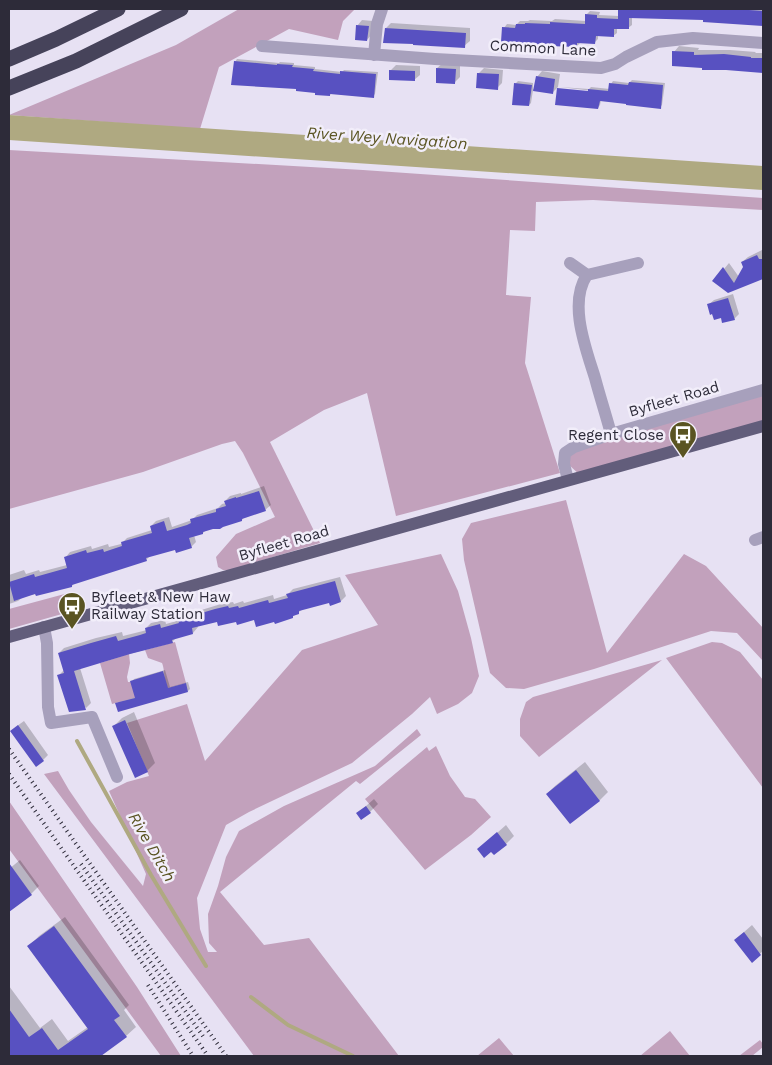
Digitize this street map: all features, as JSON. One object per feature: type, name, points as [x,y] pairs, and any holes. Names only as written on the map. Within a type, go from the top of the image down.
[{"type":"highway","points":[[9,59],[118,9]]},
{"type":"highway","points":[[9,88],[76,61],[181,9]]},
{"type":"main road","name":"Byfleet Road","points":[[9,637],[763,426]]},
{"type":"street","points":[[374,55],[377,24],[382,9]]},
{"type":"street","name":"Common Lane","points":[[262,46],[374,55],[601,68],[615,64],[657,42],[693,38],[763,43]]},
{"type":"street","points":[[570,263],[587,274],[638,263]]},
{"type":"street","points":[[587,274],[580,291],[579,310],[582,333],[611,434]]},
{"type":"street","name":"Byfleet Road","points":[[568,480],[564,464],[565,453],[574,447],[611,434],[763,390]]},
{"type":"street","points":[[44,627],[48,643],[48,707],[51,723],[92,717],[117,777]]},
{"type":"shaded area","points":[[239,9],[355,9],[343,21],[338,40],[289,29],[219,67],[200,129],[9,115],[176,45]]},
{"type":"shaded area","name":"River Wey Navigation","points":[[9,115],[763,166],[763,190],[9,140]]},
{"type":"shaded area","points":[[9,150],[363,170],[763,198],[763,210],[593,200],[536,202],[535,231],[510,230],[506,295],[531,297],[525,363],[560,473],[396,516],[367,393],[324,410],[270,442],[320,543],[230,570],[223,570],[218,567],[216,557],[236,534],[275,517],[235,441],[143,472],[9,509]]},
{"type":"shaded area","points":[[763,390],[763,426],[582,477],[567,463],[574,447]]},
{"type":"shaded area","points":[[566,500],[607,653],[684,554],[706,566],[763,628],[763,661],[737,633],[711,631],[594,669],[524,689],[506,688],[490,673],[464,560],[462,539],[471,523]]},
{"type":"shaded area","points":[[441,554],[458,591],[471,638],[479,676],[472,693],[458,704],[437,714],[430,697],[352,763],[249,812],[226,825],[197,898],[200,929],[208,952],[217,952],[209,943],[208,914],[226,857],[239,831],[284,806],[375,766],[417,729],[421,735],[360,784],[356,781],[220,892],[264,945],[309,938],[399,1056],[254,1056],[44,774],[58,771],[91,822],[143,886],[146,874],[109,791],[127,782],[149,776],[127,723],[187,704],[205,761],[302,650],[378,625],[345,575]]},
{"type":"shaded area","points":[[72,592],[74,600],[70,608],[62,614],[9,629],[9,609]]},
{"type":"shaded area","points":[[175,642],[186,683],[112,704],[100,663],[129,654],[128,682],[165,680],[162,663],[148,658],[145,650]]},
{"type":"shaded area","points":[[712,642],[722,643],[740,652],[763,680],[763,788],[666,658]]},
{"type":"shaded area","points":[[662,660],[539,757],[520,736],[520,719],[526,702],[533,697]]},
{"type":"shaded area","points":[[436,746],[450,776],[465,797],[475,799],[491,817],[471,835],[425,870],[365,799],[427,747],[429,751]]},
{"type":"shaded area","points":[[9,801],[137,987],[181,1056],[161,1056],[9,849]]},
{"type":"shaded area","points":[[670,1031],[690,1056],[640,1056]]},
{"type":"shaded area","points":[[499,1038],[514,1056],[477,1056]]},
{"type":"shaded area","points":[[760,1040],[763,1047],[752,1056],[739,1056]]},
{"type":"building","points":[[618,9],[735,9],[763,11],[763,26],[703,22],[703,20],[629,18],[629,29],[614,29],[614,37],[596,36],[595,44],[577,43],[577,47],[520,45],[519,48],[508,48],[508,42],[501,42],[502,27],[515,28],[516,24],[550,24],[550,22],[585,24],[585,14],[597,15],[597,18],[618,19]]},
{"type":"building","points":[[356,25],[369,26],[367,41],[355,40]]},
{"type":"building","points":[[385,28],[466,33],[465,48],[383,43]]},
{"type":"building","points":[[672,51],[694,52],[694,55],[724,54],[763,58],[763,73],[702,70],[702,68],[672,66]]},
{"type":"building","points":[[234,61],[293,65],[292,67],[340,74],[340,71],[376,74],[374,98],[330,94],[330,96],[315,95],[315,93],[296,91],[296,89],[231,85]]},
{"type":"building","points":[[436,68],[456,69],[455,84],[436,83]]},
{"type":"building","points":[[389,70],[415,71],[415,81],[389,80]]},
{"type":"building","points":[[477,73],[499,74],[498,90],[476,88]]},
{"type":"building","points":[[536,76],[555,79],[553,94],[533,91]]},
{"type":"building","points":[[629,82],[663,85],[661,109],[600,101],[598,109],[555,105],[557,88],[608,91],[609,83],[628,85]]},
{"type":"building","points":[[514,83],[532,85],[529,106],[512,105]]},
{"type":"building","points":[[757,255],[759,259],[763,259],[763,279],[728,293],[712,281],[723,267],[734,283],[743,267],[741,262]]},
{"type":"building","points":[[728,298],[735,320],[722,323],[721,318],[714,320],[712,314],[710,315],[707,304]]},
{"type":"building","points":[[259,491],[266,511],[220,529],[213,529],[189,538],[192,548],[176,553],[175,550],[146,558],[147,561],[72,585],[72,587],[36,596],[35,594],[14,601],[9,582],[34,574],[35,577],[67,568],[64,557],[86,550],[87,553],[103,549],[104,552],[122,546],[121,542],[152,533],[150,526],[164,521],[167,531],[187,525],[191,523],[190,519],[216,512],[216,509],[226,506],[224,501]]},
{"type":"building","points":[[335,581],[341,602],[330,606],[329,603],[299,611],[299,614],[293,616],[293,618],[275,624],[274,622],[256,627],[254,620],[237,625],[236,622],[218,626],[217,622],[192,628],[193,634],[172,640],[173,643],[74,671],[86,710],[69,712],[57,675],[64,673],[58,653],[116,636],[118,641],[140,635],[146,633],[145,628],[160,624],[161,628],[179,623],[178,620],[215,609],[228,606],[229,608],[238,606],[239,608],[268,600],[269,603],[288,598],[286,594]]},
{"type":"building","points":[[163,671],[168,688],[186,683],[188,692],[118,712],[115,703],[135,698],[130,681]]},
{"type":"building","points":[[125,720],[148,772],[135,778],[112,726]]},
{"type":"building","points":[[18,725],[44,761],[36,767],[10,731]]},
{"type":"building","points":[[576,770],[600,801],[570,824],[546,794]]},
{"type":"building","points":[[366,806],[371,813],[361,820],[356,813]]},
{"type":"building","points":[[497,832],[507,845],[494,855],[491,852],[484,858],[477,849]]},
{"type":"building","points":[[9,863],[32,895],[9,912]]},
{"type":"building","points":[[54,926],[120,1016],[114,1020],[127,1037],[101,1056],[9,1056],[9,1009],[29,1037],[42,1028],[58,1050],[88,1029],[27,946]]},
{"type":"building","points":[[744,932],[761,955],[752,963],[734,940]]},
{"type":"waterway","name":"Rive Ditch","points":[[77,741],[151,875],[206,966]]},
{"type":"waterway","name":"Rive Ditch","points":[[251,997],[288,1025],[353,1056]]},
{"type":"railway","points":[[9,749],[226,1056]]},
{"type":"railway","points":[[9,774],[208,1056]]},
{"type":"railway","points":[[81,864],[205,1039]]},
{"type":"railway","points":[[148,985],[193,1056]]},
{"type":"place","name":"Regent Close","points":[[683,459]]},
{"type":"place","name":"Byfleet & New Haw Railway Station","points":[[72,630]]}]
